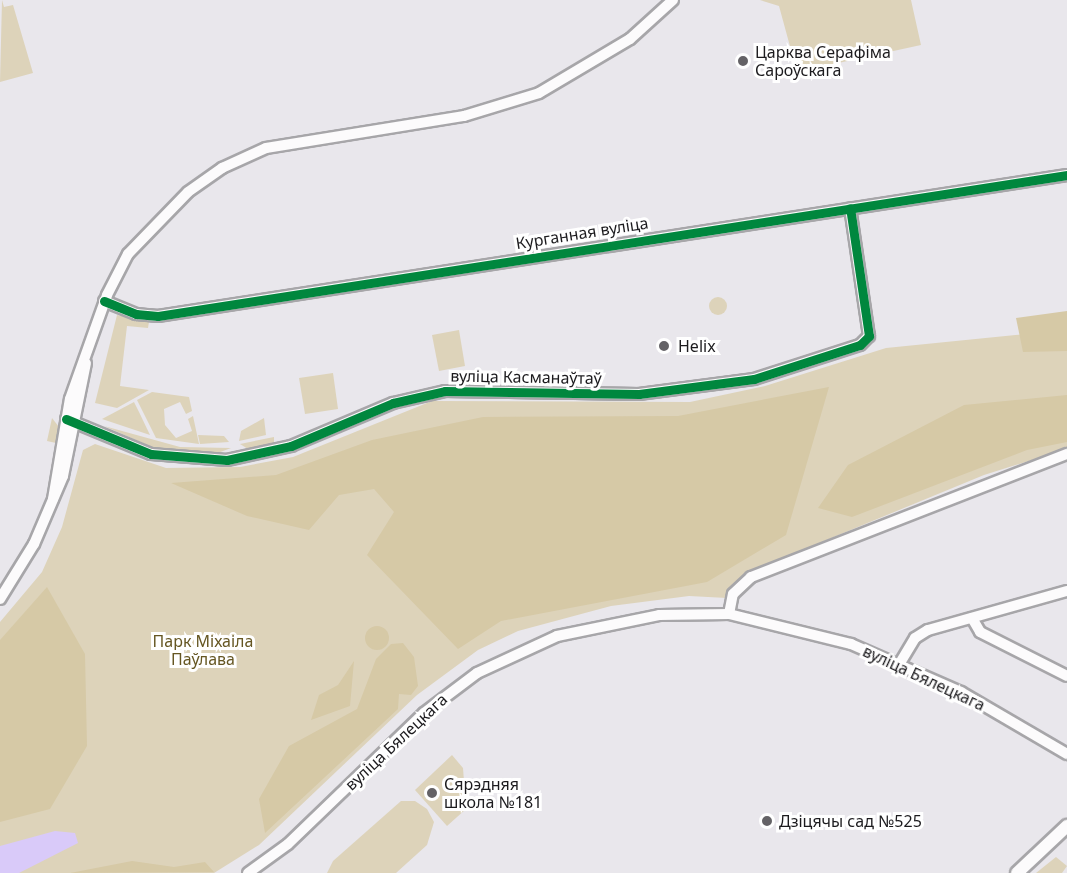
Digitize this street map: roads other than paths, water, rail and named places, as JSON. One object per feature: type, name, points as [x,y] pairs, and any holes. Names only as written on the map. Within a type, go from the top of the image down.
[{"type":"main road","points":[[1017,873],[1067,826]]},
{"type":"street","points":[[0,599],[30,552],[52,499],[86,356],[104,301],[147,231],[222,168],[295,141],[464,116],[539,93],[630,39],[673,0]]},
{"type":"street","name":"Курганная вуліца","points":[[104,301],[136,314],[158,316],[1067,175]]},
{"type":"street","name":"вуліца Касманаўтаў","points":[[71,422],[151,454],[227,460],[291,446],[393,403],[445,391],[639,394],[732,385],[860,345],[869,329],[850,208]]},
{"type":"street","points":[[729,614],[733,594],[751,577],[1067,454]]},
{"type":"street","points":[[900,663],[915,638],[972,618],[1067,591]]},
{"type":"street","name":"вуліца Бялецкага","points":[[248,873],[288,844],[424,713],[502,658],[557,636],[639,618],[729,614],[821,635],[900,663],[1067,754]]},
{"type":"street","points":[[972,618],[980,632],[1067,676]]},
{"type":"place","name":"Царква Серафіма Сароўскага","points":[[743,61]]},
{"type":"place","name":"Helix","points":[[664,346]]},
{"type":"place","name":"Сярэдняя школа №181","points":[[432,793]]},
{"type":"place","name":"Дзіцячы сад №525","points":[[767,821]]},
{"type":"park label","name":"Парк Міхаіла Паўлава","points":[[203,650]]}]
